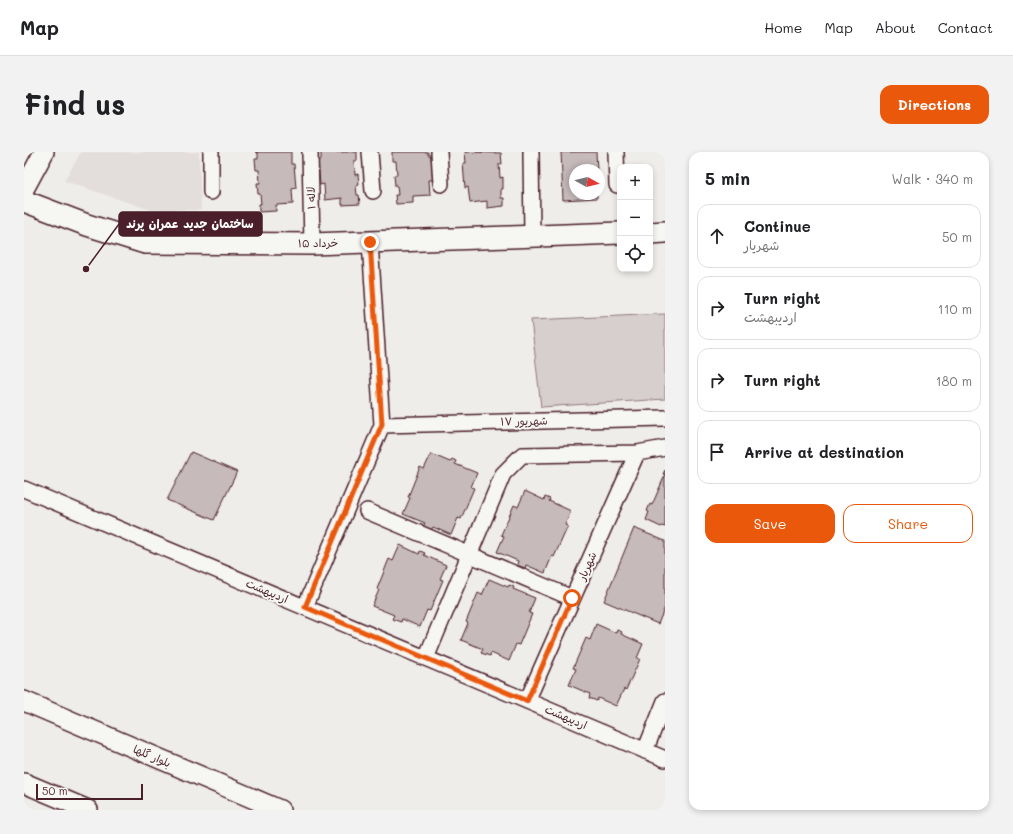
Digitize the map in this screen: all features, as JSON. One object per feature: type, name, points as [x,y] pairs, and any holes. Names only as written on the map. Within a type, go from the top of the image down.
[{"type":"main road","name":"۱۵ خرداد","points":[[24,201],[87,225],[145,243],[312,244],[617,233]]},
{"type":"main road","points":[[653,233],[665,232]]},
{"type":"street","points":[[24,189],[44,152]]},
{"type":"street","points":[[211,152],[211,192]]},
{"type":"street","name":"لاله ۱","points":[[310,152],[312,244]]},
{"type":"street","points":[[370,152],[373,191]]},
{"type":"street","points":[[440,152],[441,184]]},
{"type":"street","points":[[531,152],[532,236]]},
{"type":"street","points":[[616,152],[617,186]]},
{"type":"street","points":[[305,607],[382,424],[370,242]]},
{"type":"street","name":"۱۷ شهریور","points":[[382,424],[665,418]]},
{"type":"street","points":[[426,658],[502,474],[522,456],[637,453],[665,448]]},
{"type":"street","name":"شهریار","points":[[527,701],[637,453]]},
{"type":"street","name":"اردیبهشت","points":[[24,489],[665,759]]},
{"type":"street","points":[[367,511],[572,598]]},
{"type":"street","points":[[645,751],[665,701]]},
{"type":"street","name":"بلوار گلها","points":[[24,702],[280,810]]},
{"type":"street","points":[[24,783],[88,810]]},
{"type":"shaded area","points":[[81,152],[199,152],[201,210],[151,210],[64,181]]},
{"type":"shaded area","points":[[665,314],[665,399],[541,407],[531,320]]},
{"type":"building","points":[[255,152],[291,152],[291,164],[294,164],[296,188],[292,189],[293,204],[276,205],[276,211],[259,212],[259,204],[261,204],[257,183],[260,183],[259,170],[256,170],[255,159],[258,159],[258,153]]},
{"type":"building","points":[[321,152],[357,152],[357,161],[354,161],[355,175],[358,174],[359,185],[356,186],[360,204],[342,205],[342,198],[325,200],[324,184],[320,185],[318,160],[321,160]]},
{"type":"building","points":[[392,152],[428,152],[428,155],[431,155],[433,180],[429,180],[430,195],[413,196],[413,203],[396,204],[395,195],[398,195],[394,175],[397,175],[396,161],[392,161]]},
{"type":"building","points":[[465,152],[501,153],[502,164],[499,164],[500,178],[503,177],[501,198],[504,198],[504,206],[487,208],[487,201],[470,203],[468,187],[465,188],[463,163],[466,163]]},
{"type":"building","points":[[561,152],[596,152],[597,164],[569,164],[569,200],[563,200]]},
{"type":"building","points":[[191,452],[237,472],[214,520],[167,500]]},
{"type":"building","points":[[431,454],[450,462],[452,459],[456,461],[455,464],[477,473],[471,487],[474,488],[461,519],[458,518],[451,535],[433,527],[431,530],[423,527],[425,523],[403,514],[420,467],[424,469]]},
{"type":"building","points":[[665,475],[665,527],[661,527],[646,520],[649,512],[647,511],[650,504],[652,505]]},
{"type":"building","points":[[525,491],[544,500],[545,497],[550,499],[549,501],[571,511],[565,525],[568,526],[545,573],[526,565],[525,568],[517,565],[518,561],[497,552],[504,536],[501,535],[514,505],[518,507]]},
{"type":"building","points":[[634,528],[665,541],[665,607],[658,624],[604,601]]},
{"type":"building","points":[[400,545],[419,554],[420,551],[425,553],[424,555],[446,565],[440,579],[443,580],[430,611],[427,610],[420,627],[402,619],[401,622],[392,619],[394,615],[372,606],[389,559],[393,561]]},
{"type":"building","points":[[489,579],[508,587],[509,585],[514,587],[513,589],[535,598],[529,613],[532,614],[519,645],[516,644],[509,661],[491,653],[490,656],[481,653],[483,649],[461,640],[468,623],[466,622],[478,593],[482,595]]},
{"type":"building","points":[[596,624],[616,633],[617,630],[622,632],[621,634],[643,644],[637,658],[640,659],[626,690],[624,689],[616,706],[598,698],[597,701],[589,698],[590,694],[569,685],[576,669],[573,668],[586,638],[590,640]]},
{"type":"place","name":"ساختمان جدید عمران پرند","points":[[86,269]]},
{"type":"route","points":[[370,242],[382,424],[305,607],[527,701],[572,598]]}]
